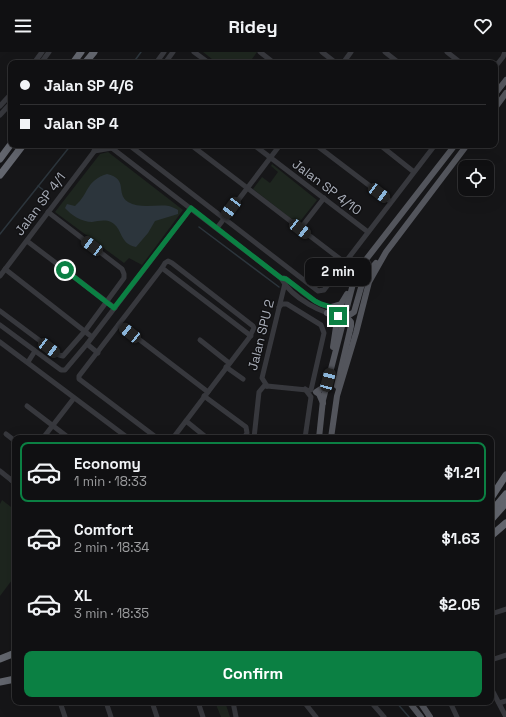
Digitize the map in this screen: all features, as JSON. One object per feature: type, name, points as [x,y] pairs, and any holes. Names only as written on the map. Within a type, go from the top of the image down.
[{"type":"highway","points":[[87,60],[94,52]]},
{"type":"highway","points":[[0,159],[8,148]]},
{"type":"highway","points":[[0,175],[21,148]]},
{"type":"highway","points":[[494,493],[506,474]]},
{"type":"highway","points":[[494,508],[506,494]]},
{"type":"highway","points":[[494,517],[506,503]]},
{"type":"highway","points":[[494,533],[506,523]]},
{"type":"highway","points":[[0,658],[12,655]]},
{"type":"highway","points":[[0,682],[12,680]]},
{"type":"main road","points":[[498,90],[506,80]]},
{"type":"main road","points":[[498,104],[506,93]]},
{"type":"main road","points":[[319,435],[323,403],[337,320],[329,310],[341,304],[345,300],[361,266],[454,148]]},
{"type":"main road","points":[[345,315],[354,312],[364,277],[386,252],[465,148]]},
{"type":"main road","points":[[337,396],[356,333],[369,282],[386,252]]},
{"type":"main road","points":[[323,403],[319,394],[314,391],[327,383],[354,279]]},
{"type":"main road","points":[[331,435],[337,396],[337,383],[351,326],[351,322],[345,315]]},
{"type":"main road","points":[[412,705],[421,717]]},
{"type":"main road","points":[[422,705],[430,717]]},
{"type":"street","points":[[194,52],[205,60]]},
{"type":"street","points":[[260,52],[270,60]]},
{"type":"street","points":[[322,52],[332,60]]},
{"type":"street","points":[[385,52],[395,60]]},
{"type":"street","points":[[447,52],[457,60]]},
{"type":"street","points":[[498,63],[505,52]]},
{"type":"street","points":[[0,106],[8,97]]},
{"type":"street","points":[[0,115],[8,106]]},
{"type":"street","name":"Jalan SP 4/1","points":[[0,276],[96,148]]},
{"type":"street","points":[[94,151],[106,148]]},
{"type":"street","points":[[111,148],[315,301],[338,316],[345,315]]},
{"type":"street","points":[[133,148],[224,219],[321,291],[324,290],[433,148]]},
{"type":"street","points":[[195,148],[344,262]]},
{"type":"street","name":"Jalan SP 4/10","points":[[258,148],[368,232]]},
{"type":"street","points":[[217,228],[278,148]]},
{"type":"street","points":[[320,148],[391,202]]},
{"type":"street","points":[[384,148],[414,172]]},
{"type":"street","points":[[300,229],[324,198]]},
{"type":"street","points":[[0,325],[60,370],[64,370],[87,344],[191,208]]},
{"type":"street","points":[[0,311],[59,355],[63,356],[85,331],[124,278],[122,269],[48,212]]},
{"type":"street","points":[[27,241],[114,308]]},
{"type":"street","points":[[153,435],[79,379],[79,376],[165,263],[168,262],[172,263],[253,326],[254,330],[175,435]]},
{"type":"street","points":[[162,268],[251,336]]},
{"type":"street","points":[[5,269],[92,337]]},
{"type":"street","points":[[284,278],[285,285],[312,307],[329,310]]},
{"type":"street","name":"Jalan SPU 2","points":[[254,435],[259,392],[262,388],[267,386],[262,378],[285,285]]},
{"type":"street","points":[[279,307],[282,304],[287,304],[321,325],[324,329],[305,435]]},
{"type":"street","points":[[119,324],[246,428],[248,430],[246,435]]},
{"type":"street","points":[[200,340],[243,379]]},
{"type":"street","points":[[0,342],[124,435]]},
{"type":"street","points":[[87,344],[98,353]]},
{"type":"street","points":[[28,362],[35,351]]},
{"type":"street","points":[[267,386],[314,391]]},
{"type":"street","points":[[305,389],[311,397]]},
{"type":"street","points":[[45,435],[74,398]]},
{"type":"street","points":[[27,406],[65,435]]},
{"type":"street","points":[[186,421],[203,435]]},
{"type":"street","points":[[6,434],[12,438]]},
{"type":"street","points":[[0,471],[12,480]]},
{"type":"street","points":[[494,613],[506,609]]},
{"type":"street","points":[[494,659],[506,655]]},
{"type":"street","points":[[494,694],[506,717]]},
{"type":"street","points":[[499,703],[506,701]]},
{"type":"street","points":[[61,705],[65,717]]},
{"type":"street","points":[[107,705],[111,717]]},
{"type":"street","points":[[153,705],[158,717]]},
{"type":"street","points":[[199,705],[203,717]]},
{"type":"street","points":[[234,705],[236,717]]},
{"type":"street","points":[[306,705],[316,717]]},
{"type":"street","points":[[374,705],[384,717]]},
{"type":"street","points":[[451,705],[457,717]]},
{"type":"shaded area","points":[[203,52],[257,52],[251,60],[213,60]]},
{"type":"shaded area","points":[[108,152],[183,210],[142,265],[129,258],[124,263],[55,212],[100,154]]},
{"type":"shaded area","points":[[272,164],[317,200],[298,224],[253,189],[262,177],[270,183],[278,172],[271,166]]},
{"type":"shaded area","points":[[107,174],[118,179],[122,195],[128,202],[143,206],[169,206],[178,210],[178,214],[155,221],[148,233],[136,247],[127,243],[118,228],[111,222],[104,220],[92,222],[84,221],[74,216],[65,208],[67,204],[75,206],[95,180]]},
{"type":"shaded area","points":[[2,500],[12,508],[12,580],[0,596],[0,504]]},
{"type":"shaded area","points":[[216,705],[226,705],[230,717],[221,717]]},
{"type":"waterway","points":[[135,60],[141,52]]},
{"type":"waterway","points":[[0,234],[69,148]]},
{"type":"waterway","points":[[38,186],[49,194]]},
{"type":"waterway","points":[[199,227],[279,287]]},
{"type":"waterway","points":[[399,705],[409,717]]},
{"type":"route","points":[[65,270],[114,308],[191,208],[281,278],[286,279],[320,304],[340,310],[345,315],[338,316]]}]
